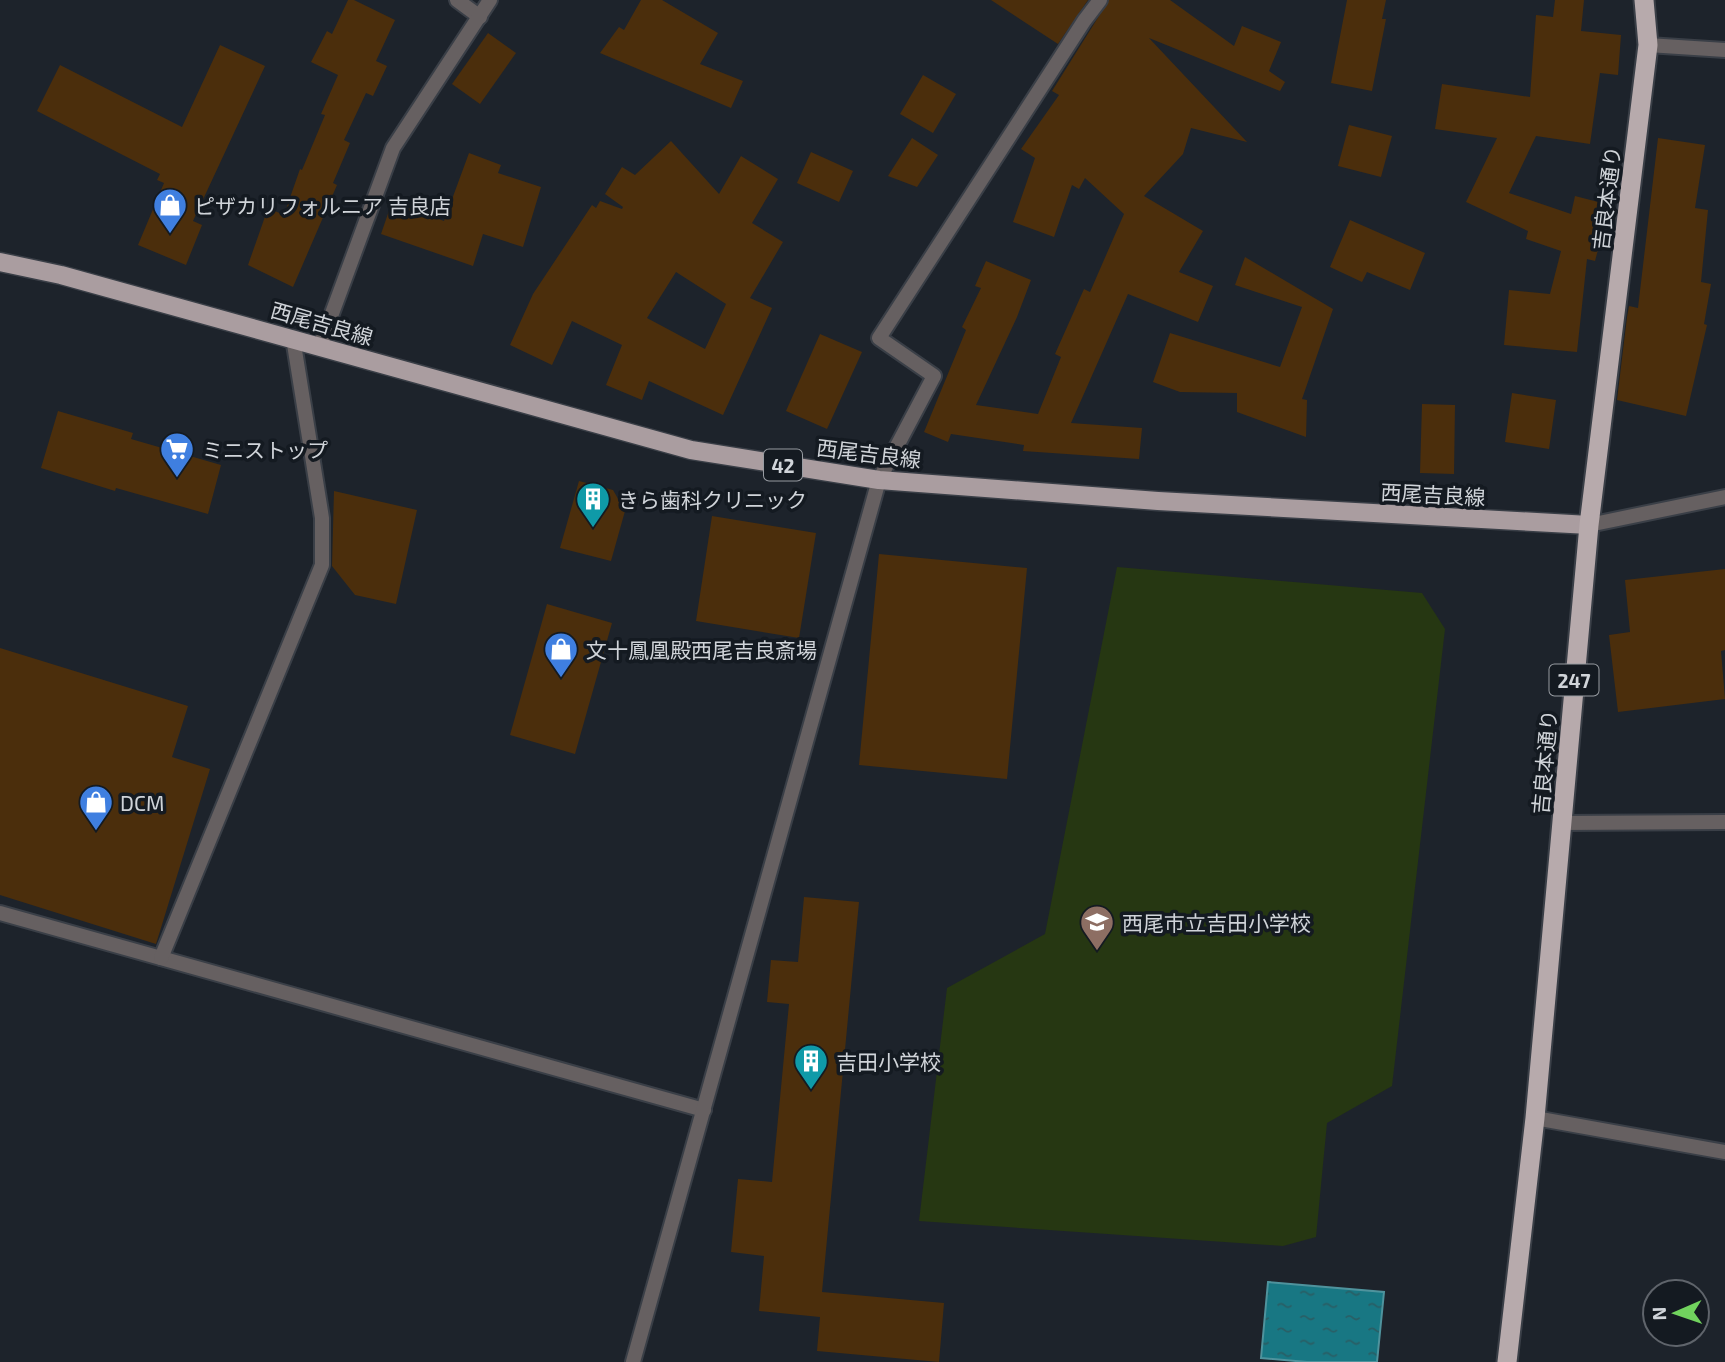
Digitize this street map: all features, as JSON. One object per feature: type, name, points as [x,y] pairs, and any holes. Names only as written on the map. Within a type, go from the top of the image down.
[{"type":"highway","name":"吉良本通り","points":[[1507,1362],[1535,1118],[1589,526],[1648,45],[1644,0]]},
{"type":"main road","name":"西尾吉良線","points":[[0,262],[61,275],[293,338],[691,450],[879,480],[1158,501],[1589,526]]},
{"type":"street","points":[[457,0],[480,17]]},
{"type":"street","points":[[320,346],[393,148],[490,0]]},
{"type":"street","points":[[633,1362],[879,480],[934,376],[879,338],[1100,0]]},
{"type":"street","points":[[1648,45],[1725,50]]},
{"type":"street","points":[[162,958],[322,565],[323,518],[293,338]]},
{"type":"street","points":[[1589,526],[1725,497]]},
{"type":"street","points":[[1560,823],[1725,822]]},
{"type":"street","points":[[0,912],[704,1110]]},
{"type":"street","points":[[1535,1118],[1725,1152]]},
{"type":"green space","points":[[1117,567],[1422,593],[1445,629],[1392,1086],[1327,1123],[1316,1237],[1283,1246],[919,1221],[947,988],[1045,934]]},
{"type":"water","points":[[1268,1282],[1384,1292],[1377,1362],[1307,1362],[1261,1358]]},
{"type":"building","points":[[348,0],[354,0],[395,20],[376,61],[387,66],[373,96],[366,93],[344,140],[350,143],[333,183],[337,185],[293,287],[248,265],[268,208],[284,215],[300,169],[302,170],[325,115],[321,114],[338,75],[311,62],[327,31],[332,34]]},
{"type":"building","points":[[641,0],[662,0],[718,33],[700,64],[743,81],[731,108],[600,53],[619,27],[624,30]]},
{"type":"building","points":[[991,0],[1088,0],[1058,44]]},
{"type":"building","points":[[1109,0],[1170,0],[1234,46],[1242,26],[1281,42],[1269,71],[1285,82],[1280,91],[1149,38],[1247,142],[1191,128],[1183,154],[1144,196],[1203,231],[1179,272],[1213,286],[1198,322],[1128,294],[1071,423],[1142,428],[1139,459],[1023,451],[1024,445],[951,434],[948,442],[924,432],[966,330],[962,327],[981,288],[975,286],[986,261],[1031,280],[976,405],[1038,414],[1061,357],[1055,354],[1084,289],[1090,292],[1124,214],[1085,178],[1079,189],[1072,185],[1054,237],[1013,222],[1035,158],[1021,149],[1059,95],[1052,91]]},
{"type":"building","points":[[1347,0],[1386,0],[1382,19],[1386,19],[1372,91],[1331,83]]},
{"type":"building","points":[[1555,0],[1584,0],[1581,31],[1621,35],[1618,75],[1600,73],[1590,144],[1536,136],[1509,193],[1571,214],[1575,196],[1610,205],[1595,261],[1587,259],[1577,352],[1504,345],[1509,290],[1550,294],[1561,251],[1526,239],[1528,231],[1466,202],[1497,138],[1435,129],[1442,84],[1530,97],[1536,15],[1553,17]]},
{"type":"building","points":[[488,33],[516,53],[480,104],[452,84]]},
{"type":"building","points":[[220,45],[265,66],[193,221],[202,225],[186,265],[138,245],[164,183],[157,180],[160,174],[37,111],[60,65],[182,127]]},
{"type":"building","points":[[923,75],[956,94],[933,133],[900,114]]},
{"type":"building","points":[[1349,125],[1392,136],[1381,177],[1338,166]]},
{"type":"building","points":[[912,138],[938,155],[917,187],[888,176]]},
{"type":"building","points":[[1658,138],[1705,145],[1695,208],[1708,210],[1701,282],[1711,284],[1704,324],[1707,325],[1686,416],[1617,400],[1629,306],[1638,308]]},
{"type":"building","points":[[671,141],[719,194],[741,156],[778,179],[752,223],[783,242],[750,298],[772,308],[723,415],[649,381],[642,400],[606,385],[622,345],[572,321],[552,365],[510,345],[533,294],[592,205],[596,208],[600,201],[622,209],[623,207],[605,194],[622,167],[635,175]],"holes":[[[676,272],[726,304],[705,349],[647,318]]]},
{"type":"building","points":[[811,152],[853,171],[839,202],[797,183]]},
{"type":"building","points":[[469,153],[501,165],[498,173],[541,187],[523,247],[483,234],[473,266],[381,234],[392,202],[444,221]]},
{"type":"building","points":[[1350,220],[1425,253],[1410,290],[1367,272],[1362,282],[1330,267]]},
{"type":"building","points":[[1245,257],[1333,309],[1302,399],[1307,400],[1306,437],[1237,412],[1237,393],[1180,392],[1153,382],[1170,333],[1280,367],[1302,307],[1235,285]]},
{"type":"building","points":[[820,334],[862,352],[827,429],[786,411]]},
{"type":"building","points":[[1512,393],[1556,400],[1549,449],[1505,442]]},
{"type":"building","points":[[1422,404],[1455,405],[1454,474],[1420,473]]},
{"type":"building","points":[[58,411],[133,433],[131,439],[221,465],[208,514],[116,488],[115,491],[41,468]]},
{"type":"building","name":"きら歯科クリニック","points":[[579,481],[613,490],[625,511],[611,561],[560,548]]},
{"type":"building","points":[[334,491],[417,510],[396,604],[355,595],[332,566]]},
{"type":"building","points":[[712,516],[816,533],[799,638],[696,621]]},
{"type":"building","points":[[879,554],[1027,568],[1007,779],[859,765]]},
{"type":"building","points":[[1725,569],[1725,650],[1721,651],[1725,699],[1618,712],[1609,635],[1630,632],[1625,580]]},
{"type":"building","name":"文十鳳凰殿西尾吉良斎場","points":[[547,604],[612,623],[575,754],[510,735]]},
{"type":"building","name":"DCM","points":[[0,648],[188,706],[172,757],[210,769],[156,944],[0,895]]},
{"type":"building","name":"吉田小学校","points":[[804,897],[859,902],[822,1292],[944,1303],[939,1362],[817,1351],[820,1317],[759,1311],[764,1256],[731,1252],[738,1179],[772,1182],[789,1004],[767,1002],[771,960],[798,962]]},
{"type":"place","name":"ピザカリフォルニア 吉良店","points":[[170,235]]},
{"type":"place","name":"ミニストップ","points":[[177,479]]},
{"type":"place","name":"きら歯科クリニック","points":[[593,529]]},
{"type":"place","name":"文十鳳凰殿西尾吉良斎場","points":[[561,679]]},
{"type":"place","name":"DCM","points":[[96,832]]},
{"type":"place","name":"西尾市立吉田小学校","points":[[1097,952]]},
{"type":"place","name":"吉田小学校","points":[[811,1091]]}]
